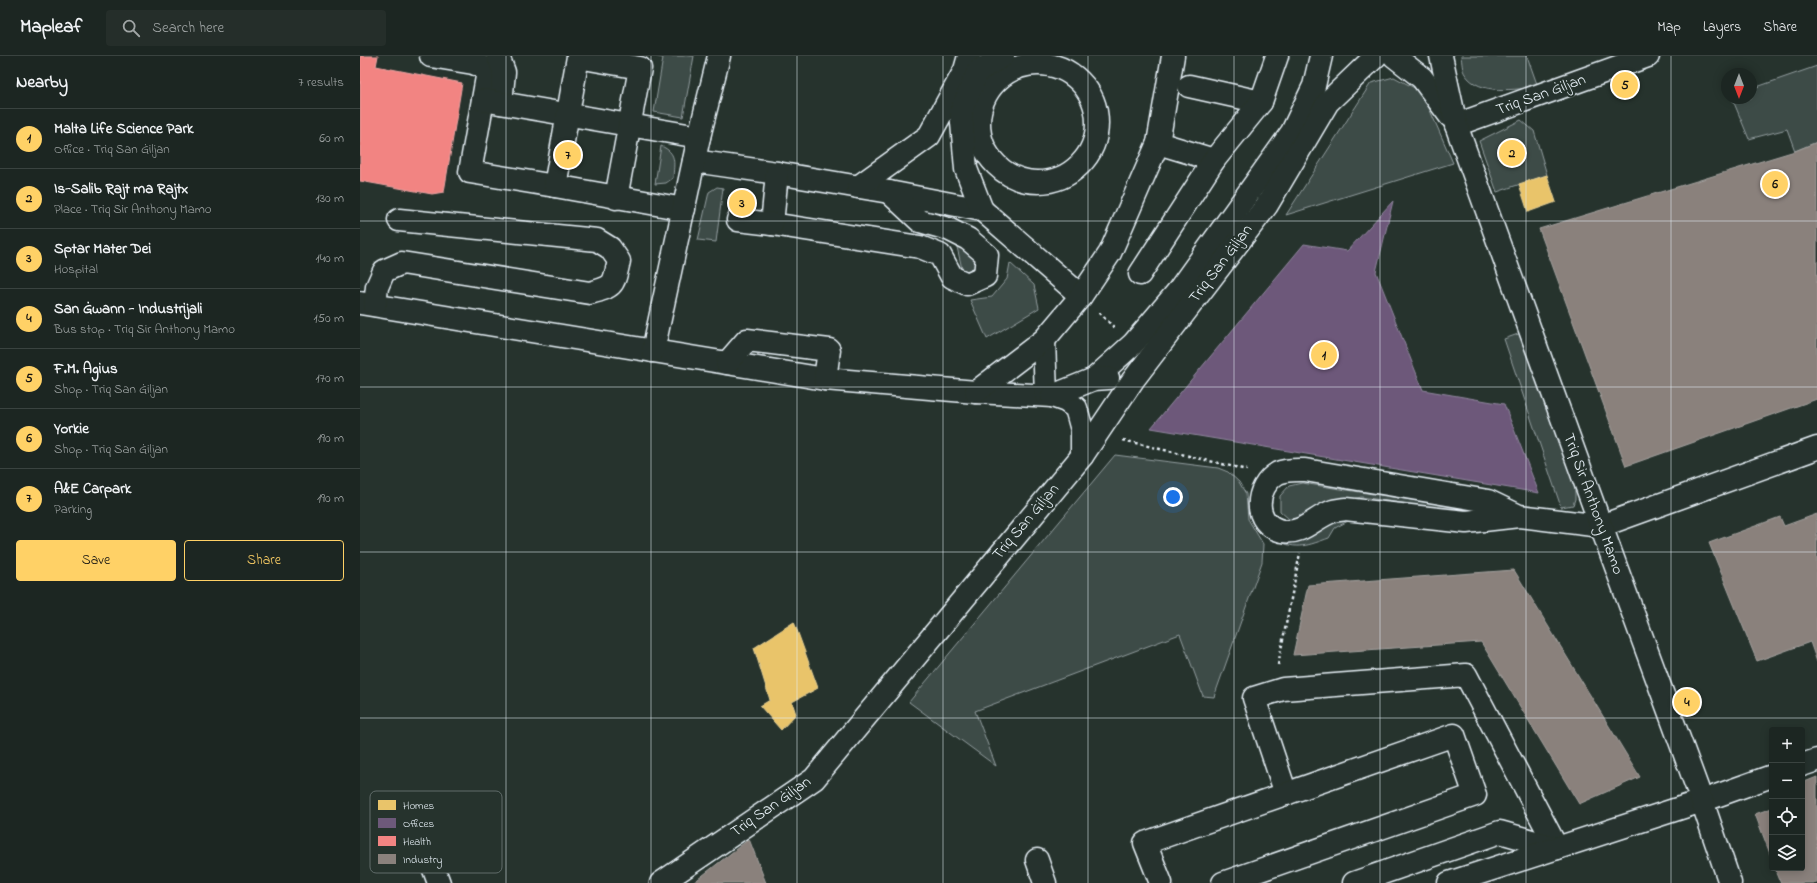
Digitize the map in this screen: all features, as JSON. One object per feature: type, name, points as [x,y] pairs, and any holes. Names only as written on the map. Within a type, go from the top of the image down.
[{"type":"street","points":[[431,56],[474,63],[486,68],[492,102]]},
{"type":"street","points":[[498,56],[504,72],[492,102],[470,172],[684,209]]},
{"type":"street","points":[[653,351],[699,137],[719,56]]},
{"type":"street","points":[[858,187],[929,136],[965,70],[969,56]]},
{"type":"street","points":[[1003,56],[978,71],[961,111],[966,169],[982,210],[1081,296]]},
{"type":"street","points":[[976,392],[1044,340],[1081,296],[1110,253],[1158,143],[1173,56]]},
{"type":"street","points":[[1140,274],[1214,160],[1261,102],[1277,56]]},
{"type":"street","points":[[1094,379],[1133,344],[1178,291],[1292,132],[1314,86],[1321,56]]},
{"type":"street","name":"Triq San Ġiljan","points":[[1328,102],[1335,56]]},
{"type":"street","name":"Triq San Ġiljan","points":[[660,883],[814,779],[1082,456],[1133,380],[1267,205],[1328,102],[1376,56]]},
{"type":"street","name":"Triq Sir Anthony Mamo","points":[[1394,56],[1422,78],[1456,125]]},
{"type":"street","name":"Triq Sir Anthony Mamo","points":[[1441,56],[1456,125],[1702,801],[1730,883]]},
{"type":"street","name":"Triq San Ġiljan","points":[[1456,125],[1619,60],[1648,56]]},
{"type":"street","points":[[555,186],[578,57],[640,68],[616,198]]},
{"type":"street","points":[[1042,60],[1064,70],[1080,81],[1092,98],[1097,116],[1096,136],[1089,155],[1075,170],[1058,179],[1038,183],[1018,179],[1001,170],[989,156],[980,139],[979,120],[983,101],[998,80],[1007,72],[1042,60]]},
{"type":"street","points":[[1189,86],[1261,102]]},
{"type":"street","points":[[492,102],[699,137]]},
{"type":"street","points":[[1158,143],[1214,160]]},
{"type":"street","points":[[694,161],[778,172],[982,210]]},
{"type":"street","points":[[772,224],[778,172]]},
{"type":"street","points":[[738,220],[920,247],[940,255],[952,277],[967,284],[985,276],[987,255],[968,239],[948,229],[920,221],[890,192]]},
{"type":"street","points":[[399,220],[597,240],[610,248],[619,261],[615,281],[609,288],[590,293],[402,263],[384,271],[367,304],[825,379],[976,392],[1049,396],[1066,400],[1076,408],[1082,430],[1082,456]]},
{"type":"street","points":[[727,363],[747,340],[829,350],[825,379]]},
{"type":"street","points":[[1044,340],[1049,396]]},
{"type":"street","points":[[1049,396],[1094,379],[1111,378],[1133,380]]},
{"type":"street","points":[[1519,516],[1488,501],[1305,470],[1289,470],[1279,473],[1266,482],[1260,496],[1260,511],[1268,524],[1283,531],[1300,530],[1332,511],[1345,509],[1466,522],[1519,516],[1601,526],[1817,448]]},
{"type":"street","points":[[1286,794],[1254,698],[1283,689],[1466,675],[1557,848]]},
{"type":"street","points":[[1161,883],[1145,843],[1454,736],[1475,795],[1223,883]]},
{"type":"street","points":[[1805,764],[1817,760]]},
{"type":"street","points":[[1449,883],[1702,801],[1769,777]]},
{"type":"street","points":[[1354,883],[1500,832],[1557,848]]},
{"type":"street","points":[[1037,860],[1045,883]]},
{"type":"street","points":[[435,873],[439,883]]},
{"type":"path","points":[[1123,440],[1242,468],[1256,474],[1266,482]]},
{"type":"path","points":[[1283,689],[1278,677],[1278,667],[1298,566],[1300,530]]},
{"type":"shaded area","points":[[654,56],[694,56],[683,117],[654,112],[663,58]]},
{"type":"shaded area","points":[[1461,56],[1527,56],[1538,87],[1498,90],[1479,86],[1471,81],[1465,74]]},
{"type":"shaded area","points":[[1817,66],[1817,142],[1795,151],[1787,129],[1749,139],[1734,104],[1757,104],[1757,87]]},
{"type":"shaded area","points":[[1394,77],[1422,92],[1453,163],[1286,215],[1371,83]]},
{"type":"shaded area","points":[[1521,120],[1534,131],[1547,175],[1497,192],[1479,141]]},
{"type":"shaded area","points":[[661,146],[672,155],[674,163],[673,178],[666,183],[655,184]]},
{"type":"shaded area","points":[[717,187],[723,188],[716,242],[698,240],[709,192]]},
{"type":"shaded area","points":[[951,239],[974,249],[982,271],[963,273],[957,247]]},
{"type":"shaded area","points":[[1010,263],[1034,285],[1039,308],[987,339],[970,300],[992,297],[1007,279]]},
{"type":"shaded area","points":[[1521,333],[1575,488],[1575,499],[1573,505],[1561,507],[1504,339]]},
{"type":"shaded area","points":[[1115,455],[1218,468],[1228,472],[1239,482],[1246,494],[1248,519],[1263,544],[1262,562],[1214,697],[1203,696],[1180,634],[975,711],[996,766],[909,702]]},
{"type":"shaded area","points":[[1302,483],[1482,511],[1482,515],[1361,497],[1329,506],[1301,522],[1290,520],[1280,511],[1280,496],[1289,486]]},
{"type":"shaded area","points":[[1265,505],[1278,531],[1361,514],[1335,528],[1329,538],[1309,545],[1297,546],[1277,540]]},
{"type":"building: Homes","points":[[1547,175],[1556,202],[1528,212],[1519,184]]},
{"type":"building: Homes","points":[[794,622],[818,688],[792,702],[796,714],[781,730],[760,706],[770,700],[754,648]]},
{"type":"building: Offices","points":[[1393,201],[1376,272],[1423,390],[1504,404],[1539,493],[1151,428],[1304,244],[1347,251]]},
{"type":"building: Health","points":[[360,56],[378,56],[376,66],[462,83],[444,192],[432,194],[360,181]]},
{"type":"building: Industry","points":[[1817,142],[1817,399],[1626,466],[1539,229],[1795,151]]},
{"type":"building: Industry","points":[[1817,514],[1817,662],[1810,642],[1757,661],[1709,543],[1780,517],[1784,526]]},
{"type":"building: Industry","points":[[1514,570],[1640,777],[1579,804],[1481,642],[1293,655],[1308,585]]},
{"type":"building: Industry","points":[[1817,777],[1817,883],[1781,883],[1776,871],[1805,871],[1805,782]]},
{"type":"building: Industry","points":[[1769,809],[1769,851],[1755,814]]},
{"type":"building: Industry","points":[[749,839],[766,883],[693,883]]},
{"type":"place","name":"F.M. Agius","points":[[1625,85]]},
{"type":"place","name":"Is-Salib Rajt ma Rajtx","points":[[1512,153]]},
{"type":"place","name":"A&E Carpark","points":[[568,155]]},
{"type":"place","name":"Yorkie","points":[[1775,184]]},
{"type":"place","name":"Sptar Mater Dei","points":[[742,203]]},
{"type":"place","name":"Malta Life Science Park","points":[[1324,355]]},
{"type":"place","name":"San Ġwann - Industrijali","points":[[1687,702]]}]
